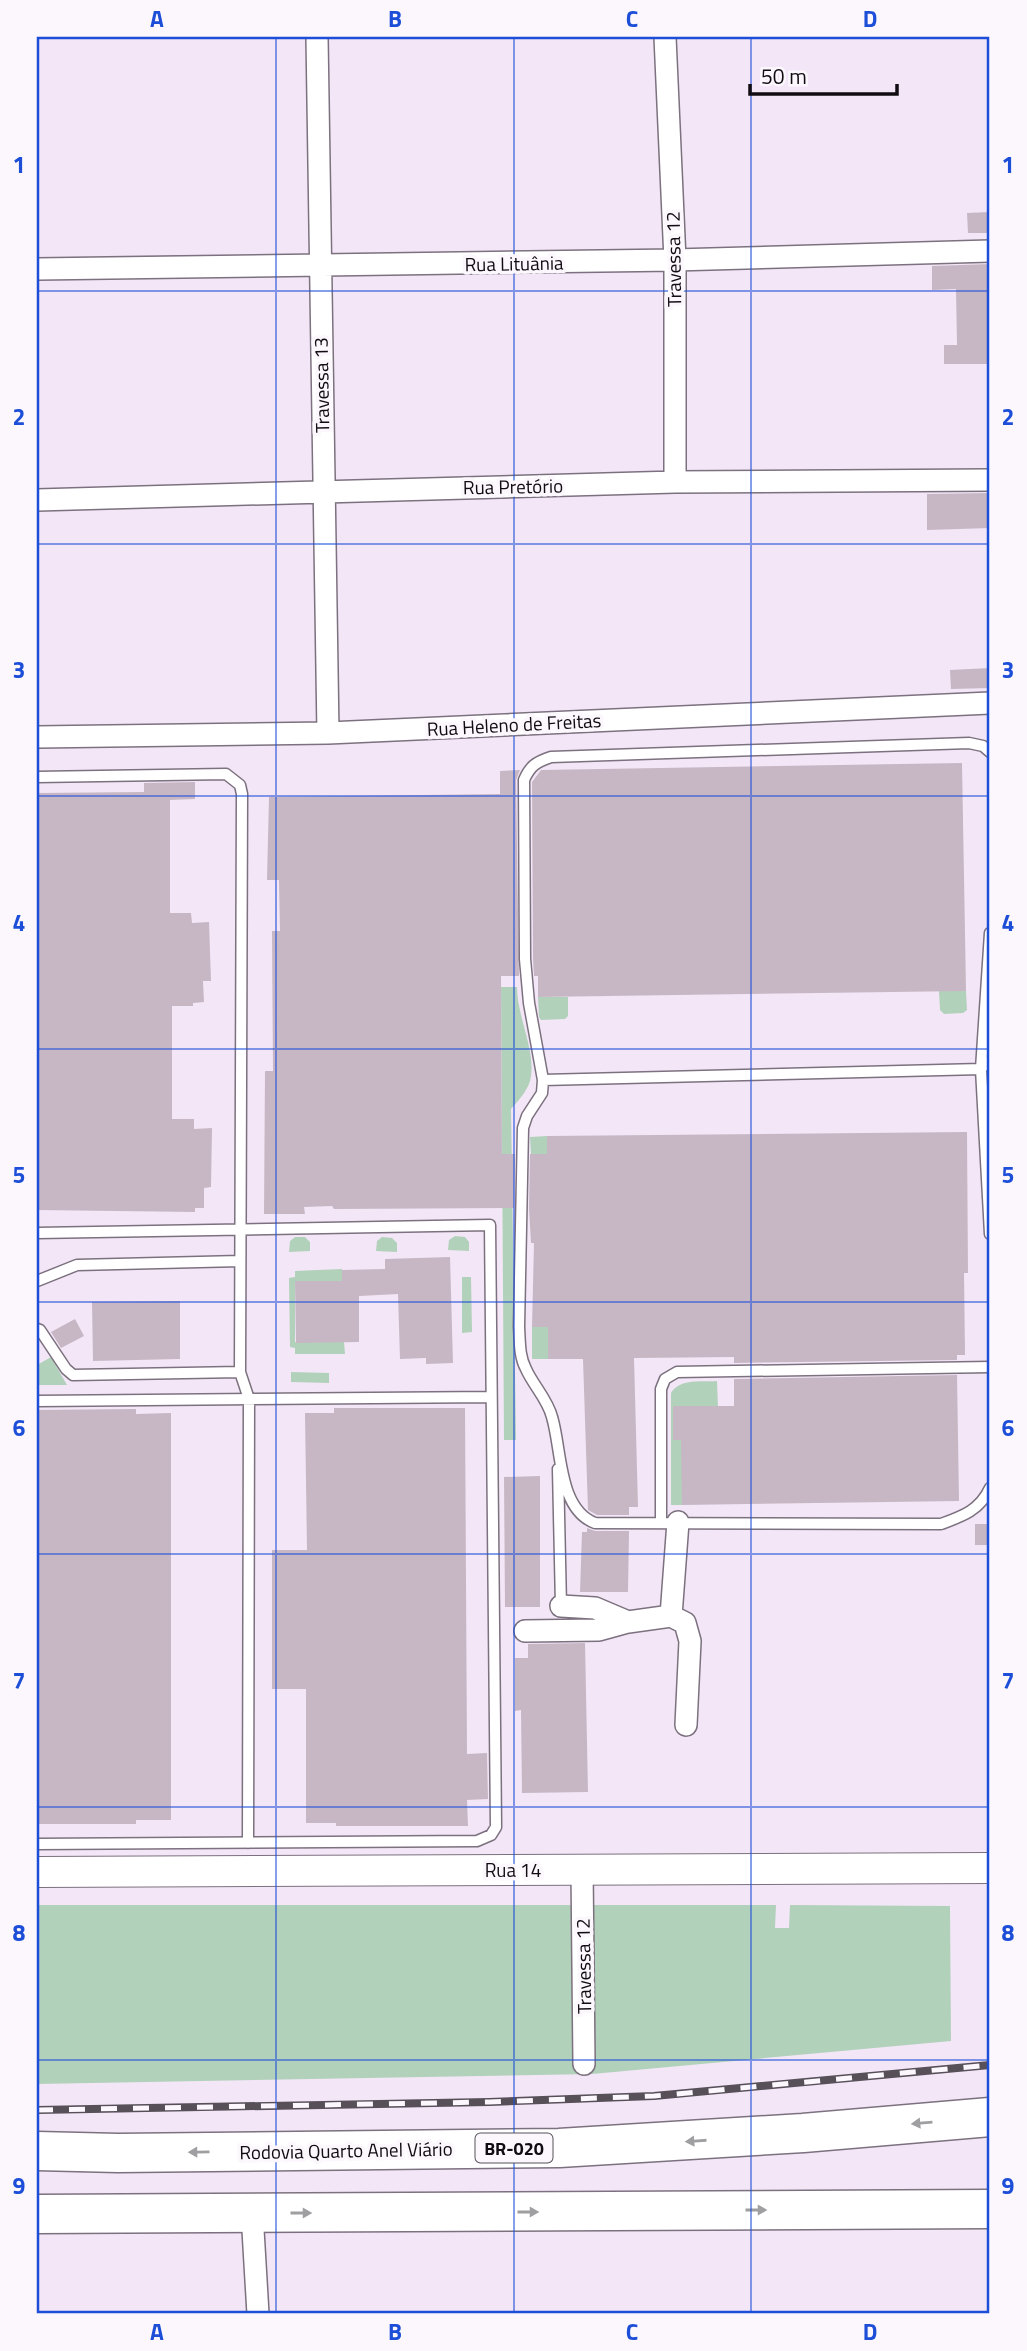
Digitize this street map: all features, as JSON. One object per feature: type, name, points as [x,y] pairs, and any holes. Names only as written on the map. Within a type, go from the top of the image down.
[{"type":"highway","name":"Rodovia Quarto Anel Viário","points":[[37,2151],[559,2148],[748,2137],[990,2117]]},
{"type":"highway","points":[[115,2213],[108,2210],[99,2197],[96,2182],[105,2161],[118,2152]]},
{"type":"highway","points":[[37,2214],[990,2208]]},
{"type":"main road","name":"Rua 14","points":[[37,1872],[990,1868]]},
{"type":"street","name":"Travessa 13","points":[[317,37],[328,733]]},
{"type":"street","name":"Travessa 12","points":[[665,37],[675,260],[675,482]]},
{"type":"street","name":"Rua Lituânia","points":[[37,269],[675,260],[990,251]]},
{"type":"street","name":"Rua Pretório","points":[[37,500],[675,482],[990,481]]},
{"type":"street","name":"Rua Heleno de Freitas","points":[[37,737],[328,733],[990,702]]},
{"type":"street","points":[[670,1522],[671,1616]]},
{"type":"street","points":[[561,1606],[595,1608],[628,1622]]},
{"type":"street","points":[[525,1631],[599,1630],[628,1622],[671,1616],[685,1623],[690,1641],[686,1725]]},
{"type":"street","name":"Travessa 12","points":[[582,1868],[584,2064]]},
{"type":"street","points":[[252,2213],[258,2314]]},
{"type":"lane","points":[[990,752],[983,746],[970,743],[551,757],[537,761],[529,768],[524,780],[525,958],[529,1003],[543,1080],[542,1093],[527,1116],[523,1128],[520,1338],[524,1368],[552,1415],[573,1506],[583,1518],[595,1523],[941,1524],[970,1513],[984,1502],[990,1488]]},
{"type":"lane","points":[[37,777],[204,772],[226,774],[240,785],[242,794],[240,1372],[249,1399],[248,1843]]},
{"type":"lane","points":[[990,933],[985,1069],[990,1234]]},
{"type":"lane","points":[[543,1080],[985,1069]]},
{"type":"lane","points":[[37,1233],[489,1225],[496,1827],[491,1835],[477,1842],[37,1844]]},
{"type":"lane","points":[[37,1282],[77,1265],[240,1261]]},
{"type":"lane","points":[[37,1329],[73,1375],[240,1372]]},
{"type":"lane","points":[[670,1522],[661,1389],[665,1379],[677,1372],[990,1367]]},
{"type":"lane","points":[[37,1401],[491,1397]]},
{"type":"lane","points":[[557,1444],[561,1606]]},
{"type":"green space","points":[[501,987],[517,987],[532,1066],[529,1085],[511,1109],[516,1440],[504,1440]]},
{"type":"green space","points":[[939,991],[966,991],[967,1010],[963,1013],[944,1014],[940,1010]]},
{"type":"green space","points":[[538,997],[568,997],[568,1016],[565,1019],[541,1020]]},
{"type":"green space","points":[[547,1136],[547,1154],[531,1154],[530,1137]]},
{"type":"green space","points":[[455,1236],[465,1237],[469,1242],[469,1251],[448,1250],[449,1240]]},
{"type":"green space","points":[[295,1237],[305,1237],[310,1242],[310,1251],[289,1252],[290,1241]]},
{"type":"green space","points":[[382,1237],[392,1238],[397,1243],[397,1252],[376,1251],[377,1241]]},
{"type":"green space","points":[[342,1269],[342,1281],[295,1282],[295,1342],[344,1342],[345,1354],[295,1354],[295,1348],[290,1347],[289,1278],[295,1277],[295,1271]]},
{"type":"green space","points":[[462,1277],[471,1277],[472,1332],[462,1333]]},
{"type":"green space","points":[[532,1327],[548,1327],[548,1359],[532,1359]]},
{"type":"green space","points":[[51,1357],[67,1385],[37,1385],[37,1365]]},
{"type":"green space","points":[[291,1372],[329,1373],[329,1383],[291,1382]]},
{"type":"green space","points":[[717,1381],[718,1406],[673,1406],[673,1440],[723,1439],[682,1505],[671,1505],[671,1393],[685,1383]]},
{"type":"green space","points":[[37,1905],[776,1905],[775,1928],[789,1928],[790,1905],[950,1906],[951,2041],[592,2074],[37,2084]]},
{"type":"building","points":[[990,212],[990,233],[968,233],[967,213]]},
{"type":"building","points":[[990,264],[990,364],[944,364],[944,345],[957,345],[956,289],[932,290],[932,266]]},
{"type":"building","points":[[990,493],[990,528],[927,530],[927,494]]},
{"type":"building","points":[[990,668],[990,688],[951,689],[950,670]]},
{"type":"building","points":[[962,763],[966,991],[538,997],[538,976],[534,976],[533,959],[532,782],[541,770]]},
{"type":"building","points":[[520,770],[516,780],[519,976],[501,976],[502,1154],[515,1154],[514,1208],[334,1209],[332,1206],[304,1207],[305,1214],[264,1214],[265,1071],[273,1071],[272,931],[280,931],[279,880],[267,880],[269,797],[500,794],[500,771]]},
{"type":"building","points":[[195,782],[195,799],[170,800],[170,913],[191,913],[192,923],[209,922],[211,981],[203,981],[204,1002],[193,1003],[193,1006],[172,1006],[172,1119],[194,1119],[194,1129],[212,1128],[211,1187],[204,1188],[204,1208],[195,1208],[195,1212],[37,1210],[37,793],[144,792],[144,783]]},
{"type":"building","points":[[967,1132],[968,1273],[964,1273],[965,1355],[957,1355],[957,1360],[734,1363],[734,1357],[634,1358],[638,1507],[629,1507],[629,1515],[597,1515],[588,1510],[583,1359],[548,1359],[548,1327],[532,1327],[534,1243],[531,1243],[529,1208],[530,1154],[547,1154],[547,1136]]},
{"type":"building","points":[[450,1257],[453,1363],[426,1364],[426,1358],[400,1359],[398,1294],[359,1296],[359,1342],[296,1343],[295,1281],[342,1281],[342,1270],[385,1269],[385,1259]]},
{"type":"building","points":[[180,1301],[180,1359],[93,1361],[92,1302]]},
{"type":"building","points":[[75,1319],[84,1336],[61,1348],[51,1332]]},
{"type":"building","points":[[957,1375],[959,1501],[682,1505],[681,1440],[673,1440],[673,1406],[734,1406],[734,1379]]},
{"type":"building","points":[[334,1408],[465,1408],[467,1754],[487,1753],[488,1799],[467,1800],[468,1826],[336,1826],[336,1823],[306,1823],[306,1689],[272,1689],[272,1550],[307,1550],[305,1413],[334,1413]]},
{"type":"building","points":[[136,1409],[136,1414],[171,1413],[171,1820],[136,1820],[136,1824],[37,1824],[37,1410]]},
{"type":"building","points":[[540,1476],[540,1607],[505,1607],[504,1477]]},
{"type":"building","points":[[975,1524],[990,1524],[990,1545],[975,1545]]},
{"type":"building","points":[[587,1528],[595,1531],[629,1531],[628,1592],[580,1592],[582,1532],[587,1532]]},
{"type":"building","points":[[585,1643],[588,1792],[522,1793],[521,1710],[515,1711],[515,1658],[528,1658],[528,1644]]},
{"type":"railway","points":[[37,2110],[489,2102],[654,2096],[990,2065]]}]
